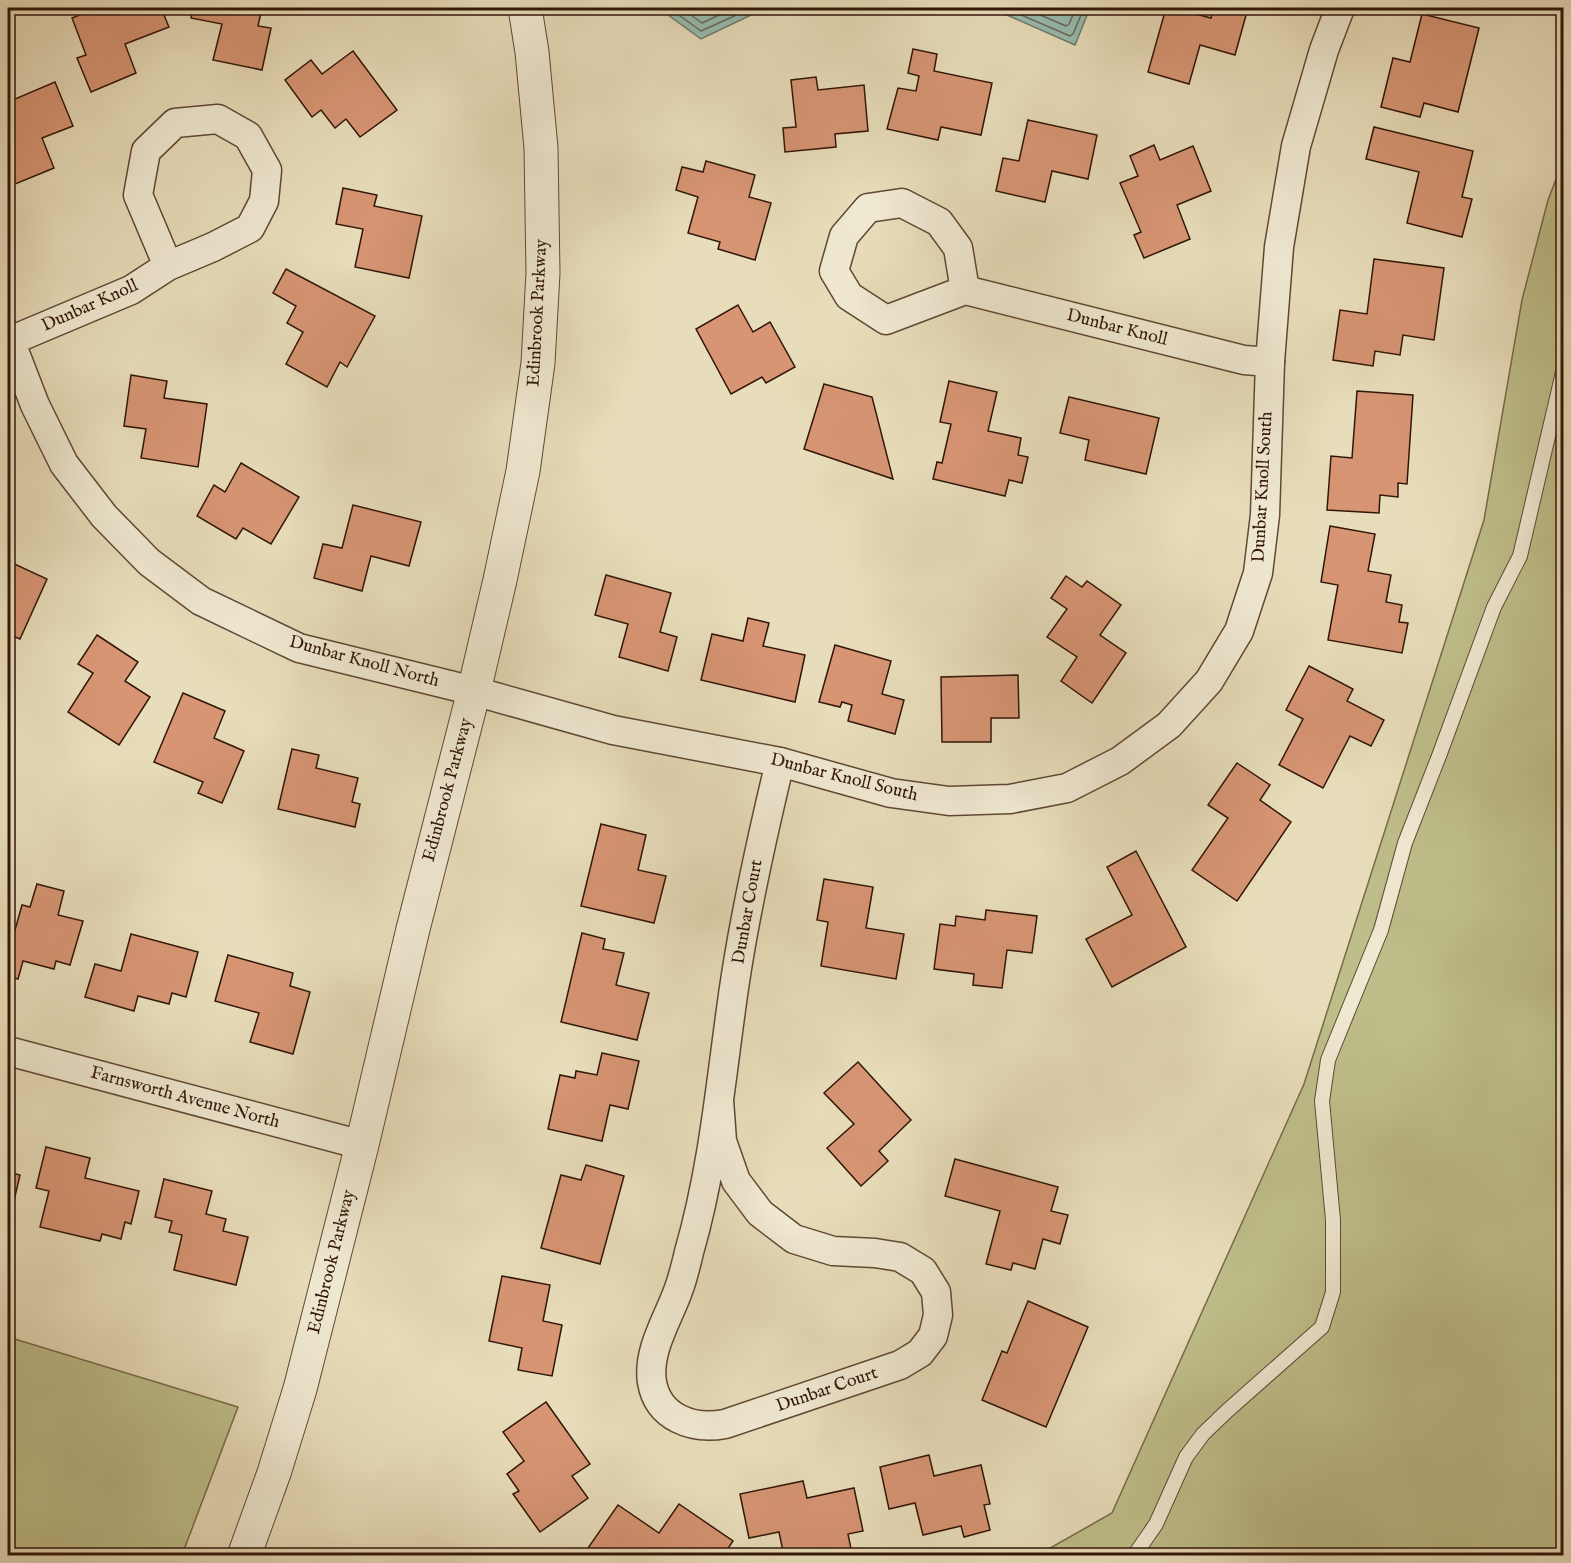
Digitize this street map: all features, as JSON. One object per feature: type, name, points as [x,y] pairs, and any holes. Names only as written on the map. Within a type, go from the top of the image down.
[{"type":"street","name":"Edinbrook Parkway","points":[[244,1556],[274,1473],[300,1389],[474,692],[523,471],[538,363],[543,273],[541,148],[532,52],[525,8]]},
{"type":"street","name":"Dunbar Knoll South","points":[[474,692],[613,730],[780,762],[891,792],[949,801],[1010,799],[1067,788],[1120,761],[1170,725],[1209,681],[1239,631],[1258,573],[1265,515],[1270,362],[1279,247],[1296,146],[1324,50],[1340,8]]},
{"type":"street","name":"Dunbar Knoll","points":[[10,349],[131,290],[168,266],[250,228],[264,201],[267,170],[248,136],[218,119],[175,123],[146,151],[138,195],[168,266]]},
{"type":"street","points":[[902,203],[939,222],[958,248],[965,290],[886,320],[849,296],[834,271],[844,236],[868,208],[902,203]]},
{"type":"street","name":"Dunbar Knoll","points":[[965,290],[1244,360],[1270,362]]},
{"type":"street","name":"Dunbar Knoll North","points":[[10,349],[64,464],[104,516],[149,562],[201,601],[299,648],[474,692]]},
{"type":"street","name":"Dunbar Court","points":[[720,1100],[722,1141],[732,1171],[736,1181],[760,1213],[794,1239],[833,1251],[900,1257],[923,1271],[936,1292],[938,1315],[933,1336],[921,1353],[900,1365],[725,1424],[711,1426],[693,1425],[667,1410],[656,1396],[652,1380],[652,1363],[679,1290],[696,1229],[710,1164],[734,987],[752,884],[780,762]]},
{"type":"street","name":"Farnsworth Avenue North","points":[[8,1051],[362,1145]]},
{"type":"lane","points":[[1131,1556],[1136,1553],[1156,1524],[1186,1457],[1203,1434],[1322,1327],[1333,1292],[1333,1220],[1322,1101],[1328,1060],[1381,930],[1405,843],[1494,607],[1520,556],[1563,368]]},
{"type":"green space","points":[[1563,161],[1563,1555],[1036,1556],[1112,1513],[1304,1084],[1484,520],[1522,300],[1548,200]]},
{"type":"green space","points":[[8,1337],[238,1407],[182,1555],[8,1555]]},
{"type":"water","points":[[663,8],[766,8],[701,39],[664,12]]},
{"type":"water","points":[[991,8],[1090,8],[1075,45]]},
{"type":"building","points":[[98,8],[161,8],[169,27],[125,44],[136,73],[91,92],[77,58],[86,55],[72,18]]},
{"type":"building","points":[[193,8],[262,8],[258,26],[271,28],[262,70],[213,60],[222,24],[191,18]]},
{"type":"building","points":[[1166,8],[1211,18],[1213,8],[1248,8],[1235,55],[1200,45],[1189,84],[1148,72]]},
{"type":"building","points":[[1422,14],[1479,28],[1458,112],[1424,103],[1420,117],[1381,107],[1393,58],[1410,62]]},
{"type":"building","points":[[913,49],[937,54],[934,71],[992,83],[981,135],[941,127],[938,140],[887,129],[898,88],[916,91],[919,76],[908,73]]},
{"type":"building","points":[[353,51],[397,110],[360,137],[346,119],[335,128],[321,110],[312,117],[285,80],[311,60],[322,74]]},
{"type":"building","points":[[816,77],[818,90],[864,85],[868,131],[835,134],[836,147],[785,152],[783,128],[796,127],[791,80]]},
{"type":"building","points":[[55,82],[73,126],[42,138],[54,168],[8,187],[8,102]]},
{"type":"building","points":[[1028,120],[1097,135],[1088,179],[1052,171],[1045,202],[996,191],[1003,158],[1019,161]]},
{"type":"building","points":[[1374,127],[1473,151],[1462,197],[1472,199],[1462,237],[1407,223],[1419,172],[1366,159]]},
{"type":"building","points":[[1154,145],[1160,160],[1193,146],[1211,191],[1177,205],[1190,239],[1144,258],[1134,235],[1141,232],[1120,183],[1138,176],[1130,156]]},
{"type":"building","points":[[706,161],[755,175],[749,197],[771,203],[755,260],[718,249],[720,242],[688,233],[698,197],[676,190],[682,167],[703,172]]},
{"type":"building","points":[[343,188],[377,195],[374,206],[422,216],[409,278],[355,267],[363,229],[336,224]]},
{"type":"building","points":[[1374,259],[1444,268],[1434,340],[1403,335],[1400,355],[1375,351],[1373,366],[1333,360],[1340,310],[1367,314]]},
{"type":"building","points":[[286,269],[375,316],[347,367],[340,362],[327,387],[286,364],[303,332],[287,323],[296,306],[273,293]]},
{"type":"building","points":[[738,305],[753,332],[770,322],[795,367],[766,383],[762,377],[731,394],[696,329]]},
{"type":"building","points":[[131,375],[167,381],[164,398],[207,404],[198,467],[141,458],[146,429],[124,426]]},
{"type":"building","points":[[949,381],[997,392],[988,431],[1021,438],[1018,455],[1028,457],[1022,483],[1009,480],[1005,496],[933,479],[937,462],[942,463],[951,424],[940,422]]},
{"type":"building","points":[[824,384],[872,397],[893,479],[804,449]]},
{"type":"building","points":[[1357,391],[1413,395],[1407,484],[1398,483],[1398,497],[1380,495],[1379,513],[1327,510],[1331,456],[1352,458]]},
{"type":"building","points":[[1069,397],[1159,418],[1146,474],[1085,460],[1089,440],[1060,433]]},
{"type":"building","points":[[241,463],[299,497],[271,544],[243,528],[236,539],[197,516],[214,485],[225,492]]},
{"type":"building","points":[[353,505],[421,522],[409,566],[371,556],[362,591],[314,578],[323,544],[342,548]]},
{"type":"building","points":[[1330,526],[1375,534],[1368,571],[1391,575],[1386,602],[1402,605],[1399,622],[1408,623],[1402,653],[1328,640],[1338,585],[1321,582]]},
{"type":"building","points":[[8,535],[14,538],[8,553]]},
{"type":"building","points":[[8,561],[47,579],[20,639],[8,634]]},
{"type":"building","points":[[606,575],[671,593],[660,632],[677,637],[668,671],[619,657],[628,624],[595,615]]},
{"type":"building","points":[[1066,576],[1082,587],[1087,581],[1121,605],[1100,635],[1126,653],[1092,703],[1061,681],[1077,657],[1047,637],[1067,609],[1051,598]]},
{"type":"building","points":[[748,618],[769,623],[763,646],[805,655],[795,702],[701,680],[712,634],[743,641]]},
{"type":"building","points":[[97,635],[138,662],[125,681],[150,697],[119,745],[68,712],[93,673],[78,664]]},
{"type":"building","points":[[835,645],[891,661],[882,694],[904,700],[895,734],[848,721],[852,705],[842,702],[840,707],[819,702]]},
{"type":"building","points":[[1309,666],[1353,689],[1347,701],[1384,720],[1371,746],[1350,736],[1323,788],[1279,765],[1303,719],[1286,710]]},
{"type":"building","points":[[1018,675],[1019,718],[991,718],[991,742],[942,742],[941,677]]},
{"type":"building","points":[[183,693],[225,711],[214,738],[244,751],[222,803],[198,793],[203,782],[154,762]]},
{"type":"building","points":[[292,749],[319,755],[316,768],[358,778],[352,802],[360,804],[355,827],[278,809]]},
{"type":"building","points":[[1237,763],[1270,785],[1260,800],[1291,822],[1237,901],[1192,870],[1228,818],[1208,805]]},
{"type":"building","points":[[601,824],[646,835],[638,870],[666,876],[654,923],[581,906]]},
{"type":"building","points":[[1136,851],[1186,947],[1112,987],[1086,939],[1132,915],[1107,867]]},
{"type":"building","points":[[824,879],[873,887],[866,928],[904,934],[896,979],[821,966],[828,922],[817,920]]},
{"type":"building","points":[[37,884],[64,891],[58,915],[83,921],[70,965],[56,961],[54,969],[23,961],[18,979],[8,976],[8,928],[15,930],[22,905],[30,907]]},
{"type":"building","points":[[986,910],[1037,916],[1032,953],[1007,950],[1002,988],[973,985],[974,974],[934,969],[940,924],[955,926],[956,916],[985,920]]},
{"type":"building","points":[[582,933],[605,939],[603,949],[624,953],[616,985],[649,993],[637,1040],[561,1022]]},
{"type":"building","points":[[131,934],[198,952],[186,997],[172,993],[169,1004],[138,996],[134,1011],[85,997],[95,964],[121,971]]},
{"type":"building","points":[[228,955],[293,973],[290,986],[310,992],[293,1054],[250,1042],[259,1013],[215,1001]]},
{"type":"building","points":[[602,1053],[639,1061],[628,1109],[610,1105],[602,1141],[548,1129],[560,1075],[575,1078],[576,1071],[597,1075]]},
{"type":"building","points":[[858,1062],[911,1120],[879,1151],[888,1161],[861,1186],[827,1148],[854,1124],[824,1093]]},
{"type":"building","points":[[46,1147],[90,1158],[85,1178],[139,1191],[131,1224],[125,1222],[121,1239],[102,1234],[100,1241],[40,1227],[49,1191],[36,1188]]},
{"type":"building","points":[[955,1159],[1058,1187],[1051,1211],[1068,1215],[1060,1244],[1043,1239],[1035,1269],[1013,1263],[1011,1270],[986,1264],[1000,1211],[945,1196]]},
{"type":"building","points":[[586,1165],[624,1176],[600,1264],[541,1248],[561,1175],[581,1180]]},
{"type":"building","points":[[8,1172],[20,1175],[9,1222],[8,1221]]},
{"type":"building","points":[[164,1179],[212,1191],[206,1214],[226,1219],[223,1231],[248,1237],[236,1285],[174,1270],[182,1235],[169,1232],[172,1221],[155,1217]]},
{"type":"building","points":[[502,1276],[550,1285],[543,1321],[562,1325],[552,1376],[518,1370],[522,1348],[489,1341]]},
{"type":"building","points":[[1028,1301],[1088,1327],[1046,1427],[982,1400],[1002,1351],[1007,1353]]},
{"type":"building","points":[[546,1402],[590,1464],[572,1476],[588,1498],[540,1532],[513,1494],[519,1491],[507,1474],[524,1461],[503,1432]]},
{"type":"building","points":[[929,1455],[934,1476],[981,1465],[990,1504],[984,1505],[990,1530],[964,1537],[961,1526],[923,1535],[915,1503],[889,1509],[880,1467]]},
{"type":"building","points":[[803,1481],[807,1498],[854,1488],[863,1531],[848,1534],[851,1549],[821,1556],[784,1556],[779,1532],[749,1538],[740,1494]]},
{"type":"building","points":[[679,1504],[733,1541],[723,1556],[600,1556],[588,1548],[618,1505],[659,1533]]}]
